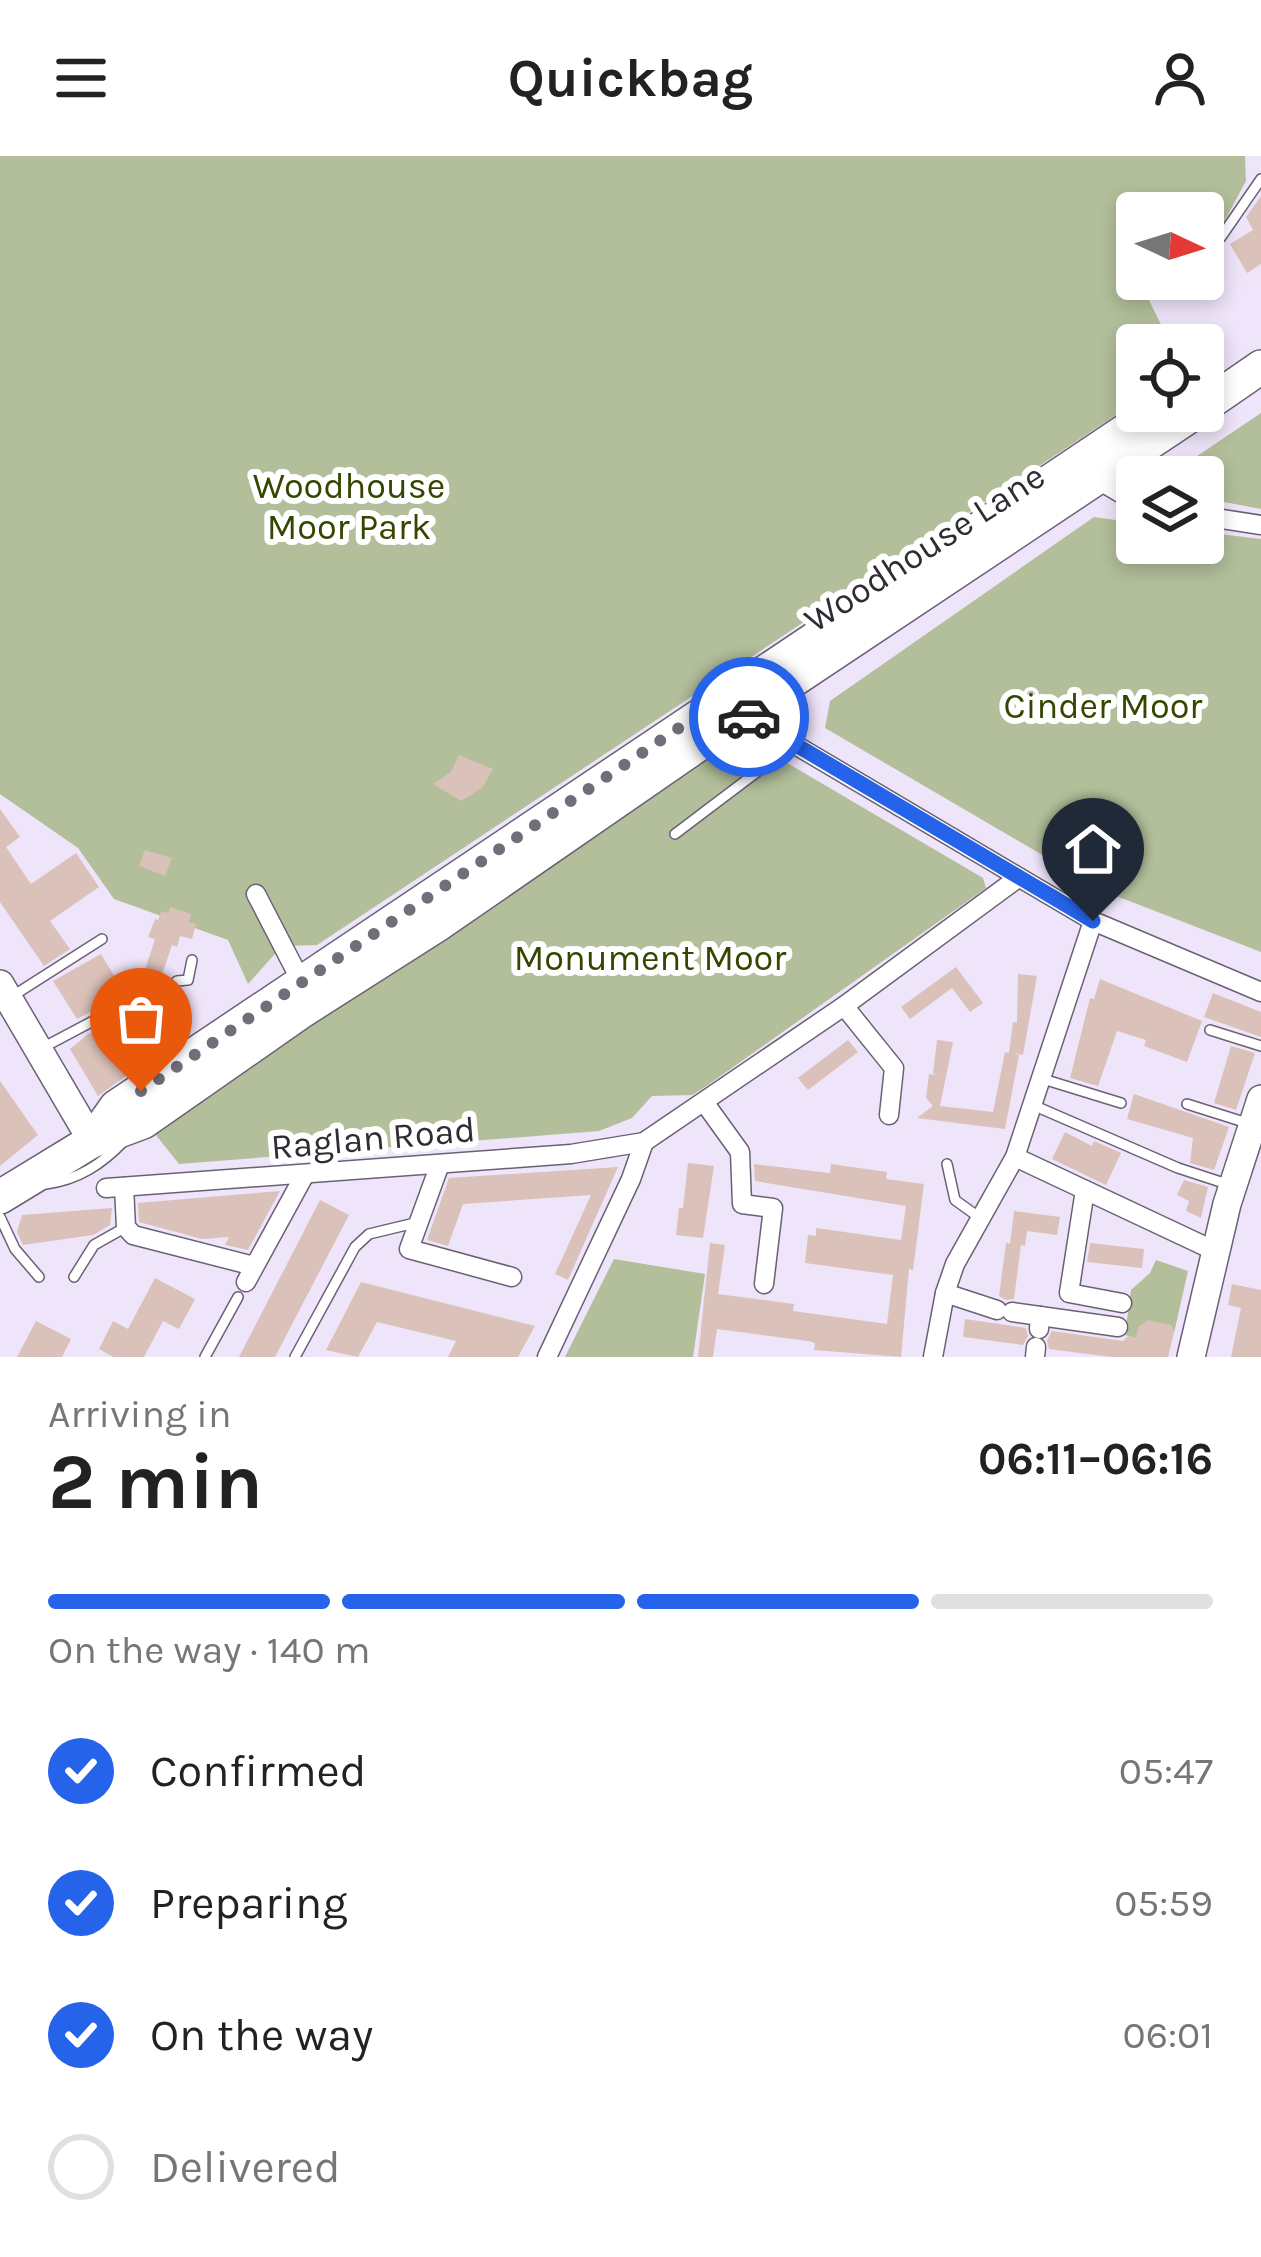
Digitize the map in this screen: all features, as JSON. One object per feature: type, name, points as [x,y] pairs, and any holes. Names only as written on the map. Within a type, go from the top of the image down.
[{"type":"highway","points":[[1224,366],[1261,341]]},
{"type":"highway","name":"Woodhouse Lane","points":[[1224,392],[1261,367]]},
{"type":"highway","name":"Woodhouse Lane","points":[[1087,472],[1132,432]]},
{"type":"highway","name":"Woodhouse Lane","points":[[92,1141],[116,1107],[302,983],[1087,472],[1159,432]]},
{"type":"highway","name":"Woodhouse Lane","points":[[4,1195],[92,1141],[143,1122],[730,708]]},
{"type":"street","points":[[1087,472],[1116,490]]},
{"type":"street","points":[[1224,519],[1261,525]]},
{"type":"street","points":[[730,708],[1093,921],[1261,992]]},
{"type":"street","points":[[547,1357],[644,1142],[844,1006],[1018,878]]},
{"type":"street","points":[[256,894],[302,983]]},
{"type":"street","points":[[933,1357],[955,1264],[1015,1157],[1093,921]]},
{"type":"street","points":[[4,991],[92,1141]]},
{"type":"street","points":[[844,1006],[894,1068],[889,1115]]},
{"type":"street","points":[[704,1102],[740,1152],[742,1204],[773,1208],[764,1284]]},
{"type":"street","points":[[1191,1357],[1232,1186],[1256,1112]]},
{"type":"street","name":"Raglan Road","points":[[129,1237],[115,1188],[571,1154],[644,1142]]},
{"type":"street","points":[[1015,1157],[1215,1251]]},
{"type":"street","points":[[440,1164],[409,1250],[512,1277]]},
{"type":"street","points":[[129,1237],[214,1246],[246,1282],[304,1176]]},
{"type":"street","points":[[1085,1190],[1069,1293],[1123,1303]]},
{"type":"street","points":[[945,1293],[1004,1311],[1038,1337],[1118,1327]]},
{"type":"lane","points":[[1224,233],[1261,179]]},
{"type":"lane","points":[[674,834],[794,743]]},
{"type":"lane","points":[[4,991],[102,939]]},
{"type":"lane","points":[[40,1049],[129,1002],[188,980],[191,960]]},
{"type":"lane","points":[[1210,1030],[1261,1046]]},
{"type":"lane","points":[[1043,1079],[1121,1103]]},
{"type":"lane","points":[[1187,1104],[1256,1112]]},
{"type":"lane","points":[[1035,1106],[1178,1168],[1232,1186]]},
{"type":"lane","points":[[39,1277],[15,1249],[4,1195],[81,1174],[107,1159],[143,1122]]},
{"type":"lane","points":[[947,1164],[956,1200],[980,1218]]},
{"type":"lane","points":[[295,1357],[355,1247],[369,1234],[419,1222]]},
{"type":"lane","points":[[74,1277],[94,1245],[129,1237]]},
{"type":"lane","points":[[206,1357],[246,1282]]},
{"type":"green space","name":"Woodhouse Moor Park","points":[[0,156],[1245,156],[1246,181],[1224,222],[1224,192],[1116,192],[1116,300],[1149,300],[1161,324],[1116,324],[1116,415],[317,945],[282,946],[248,984],[228,940],[114,899],[78,848],[0,794]]},
{"type":"green space","points":[[1261,413],[1261,509],[1224,502],[1224,456],[1197,456]]},
{"type":"green space","name":"Cinder Moor","points":[[1094,517],[1116,520],[1116,564],[1224,564],[1224,535],[1261,539],[1261,952],[1106,892],[825,728],[830,701]]},
{"type":"green space","name":"Monument Moor","points":[[718,747],[760,747],[983,878],[986,888],[705,1087],[692,1095],[652,1096],[632,1118],[599,1131],[179,1164],[155,1134],[156,1128]]},
{"type":"green space","points":[[614,1259],[705,1274],[693,1357],[565,1357]]},
{"type":"green space","points":[[1156,1260],[1188,1271],[1174,1333],[1171,1325],[1136,1338],[1125,1335],[1131,1290],[1150,1273]]},
{"type":"building","points":[[1261,196],[1261,264],[1247,273],[1230,244],[1253,230],[1246,217]]},
{"type":"building","points":[[459,755],[493,769],[482,788],[461,801],[433,784],[451,772]]},
{"type":"building","points":[[0,809],[20,837],[6,847],[31,884],[76,853],[99,887],[50,921],[70,949],[44,966],[0,902]]},
{"type":"building","points":[[145,850],[172,858],[165,876],[139,866]]},
{"type":"building","points":[[170,907],[191,914],[189,922],[196,924],[192,939],[180,936],[177,947],[172,945],[160,981],[143,976],[155,939],[148,937],[155,919]]},
{"type":"building","points":[[101,954],[125,994],[77,1019],[53,981]]},
{"type":"building","points":[[956,967],[983,1003],[970,1012],[952,988],[910,1019],[901,1007]]},
{"type":"building","points":[[1018,974],[1037,976],[1023,1055],[1011,1053],[1019,1055],[1005,1129],[917,1118],[933,1106],[926,1098],[929,1074],[942,1076],[933,1074],[937,1040],[953,1042],[940,1106],[993,1112],[1013,1022],[1017,1023]]},
{"type":"building","points":[[1100,979],[1202,1021],[1187,1062],[1117,1031],[1098,1086],[1070,1078],[1090,998],[1094,999]]},
{"type":"building","points":[[1213,993],[1261,1012],[1261,1037],[1204,1017]]},
{"type":"building","points":[[164,1007],[177,1027],[148,1047],[154,1056],[98,1096],[70,1049],[126,1014],[135,1027]]},
{"type":"building","points":[[848,1040],[858,1052],[808,1090],[798,1078]]},
{"type":"building","points":[[1231,1046],[1255,1053],[1236,1110],[1214,1103]]},
{"type":"building","points":[[0,1081],[38,1135],[0,1166]]},
{"type":"building","points":[[1134,1094],[1229,1127],[1214,1170],[1190,1163],[1193,1138],[1127,1119]]},
{"type":"building","points":[[1065,1132],[1092,1146],[1094,1141],[1121,1153],[1106,1185],[1052,1159]]},
{"type":"building","points":[[688,1163],[714,1166],[703,1238],[676,1235]]},
{"type":"building","points":[[754,1164],[830,1173],[831,1164],[887,1172],[886,1179],[924,1184],[913,1270],[909,1269],[901,1357],[814,1350],[815,1343],[808,1341],[717,1329],[713,1357],[698,1357],[710,1243],[725,1245],[718,1294],[794,1304],[793,1311],[887,1324],[893,1275],[805,1263],[808,1235],[816,1236],[816,1228],[901,1240],[906,1206],[755,1181]]},
{"type":"building","points":[[618,1167],[568,1280],[555,1274],[591,1195],[463,1204],[448,1246],[427,1240],[449,1178]]},
{"type":"building","points":[[1184,1180],[1208,1187],[1201,1218],[1186,1211],[1189,1201],[1177,1195]]},
{"type":"building","points":[[280,1191],[248,1250],[225,1245],[229,1237],[202,1239],[139,1222],[138,1203]]},
{"type":"building","points":[[320,1200],[349,1215],[275,1357],[239,1357]]},
{"type":"building","points":[[112,1208],[110,1225],[93,1235],[23,1245],[17,1232],[22,1215]]},
{"type":"building","points":[[1014,1211],[1060,1217],[1057,1235],[1027,1231],[1014,1299],[1006,1300],[999,1296],[1006,1243],[1010,1244]]},
{"type":"building","points":[[1090,1243],[1144,1249],[1142,1268],[1087,1262]]},
{"type":"building","points":[[155,1278],[195,1299],[179,1329],[163,1321],[144,1357],[113,1357],[99,1349],[113,1321],[128,1329]]},
{"type":"building","points":[[361,1282],[535,1326],[518,1357],[448,1357],[456,1341],[377,1322],[358,1357],[326,1350]]},
{"type":"building","points":[[1232,1284],[1261,1290],[1261,1357],[1231,1357],[1241,1308],[1228,1305]]},
{"type":"building","points":[[965,1319],[1026,1328],[1028,1336],[1023,1345],[963,1337]]},
{"type":"building","points":[[1148,1320],[1171,1325],[1174,1333],[1168,1357],[1111,1357],[1049,1349],[1052,1331],[1123,1341],[1128,1336],[1136,1338],[1138,1327]]},
{"type":"building","points":[[36,1321],[71,1339],[62,1357],[17,1357]]},
{"type":"way so far","points":[[141,1091],[716,703],[749,717]]},
{"type":"route","points":[[749,717],[1093,921]]}]
